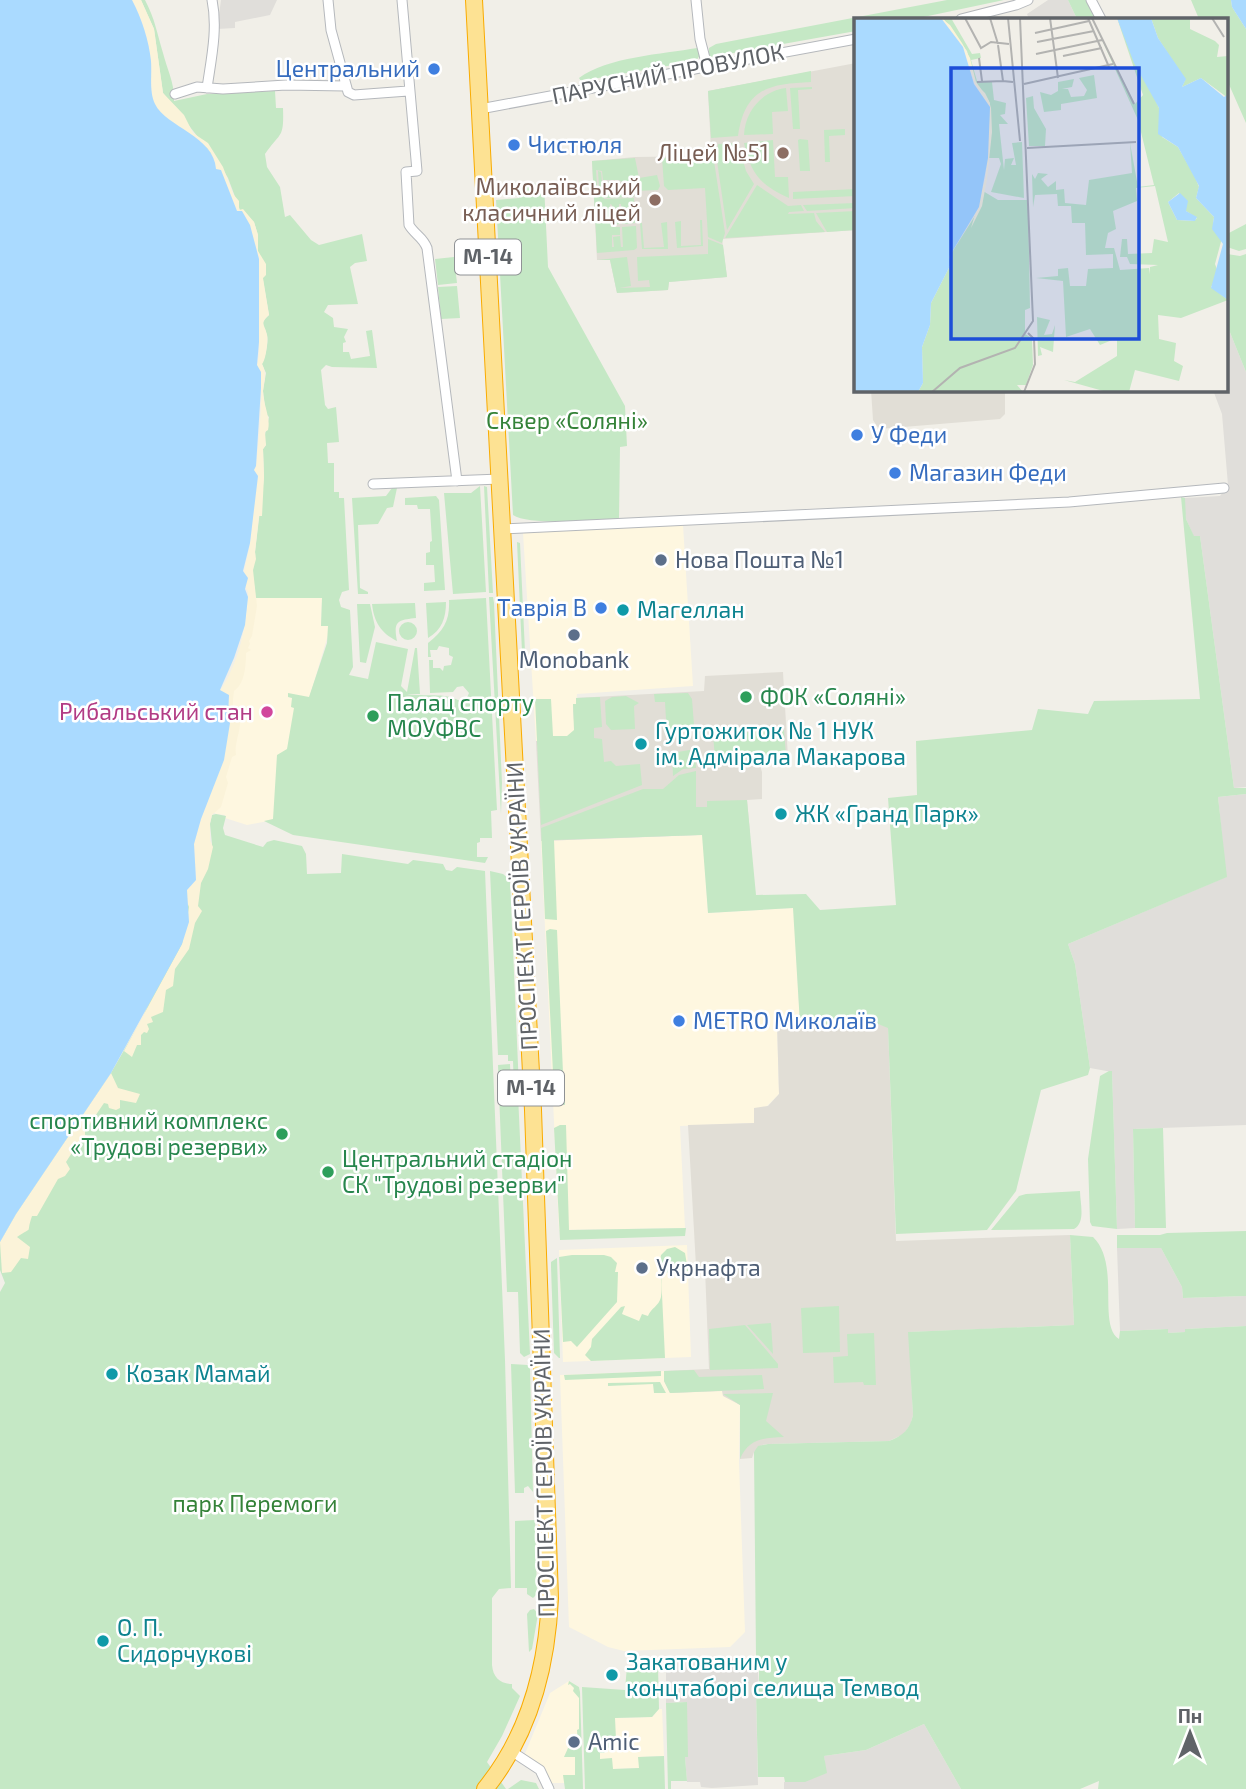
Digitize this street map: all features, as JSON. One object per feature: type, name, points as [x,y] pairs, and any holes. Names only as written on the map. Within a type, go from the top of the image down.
[{"type":"highway","name":"ПРОСПЕКТ ГЕРОЇВ УКРАЇНИ","points":[[474,0],[533,1110],[550,1598],[547,1637],[537,1685],[527,1717],[511,1751]]},
{"type":"highway","name":"М-14","points":[[485,1789],[511,1751]]},
{"type":"street","points":[[207,88],[214,30],[212,0]]},
{"type":"street","points":[[328,0],[331,30],[348,92],[354,95],[408,91]]},
{"type":"street","points":[[402,0],[417,171],[406,173],[409,225],[423,238],[427,248],[457,481]]},
{"type":"street","points":[[696,0],[700,39],[707,66]]},
{"type":"street","points":[[965,18],[1028,0]]},
{"type":"street","points":[[1091,0],[1100,18]]},
{"type":"street","name":"ПАРУСНИЙ ПРОВУЛОК","points":[[480,109],[854,39]]},
{"type":"street","points":[[175,94],[197,88],[345,86]]},
{"type":"street","points":[[373,484],[500,479]]},
{"type":"street","points":[[502,529],[1058,502],[1224,488]]},
{"type":"street","points":[[511,1751],[540,1770],[549,1789]]},
{"type":"shaded area","points":[[221,0],[277,0],[270,15],[235,22],[235,28],[217,29]]},
{"type":"shaded area","points":[[1048,0],[1068,0],[1077,18],[1029,18],[1027,14]]},
{"type":"shaded area","points":[[854,63],[854,230],[722,239],[727,277],[669,282],[668,290],[617,293],[610,260],[597,260],[592,161],[635,157],[709,156],[708,91]]},
{"type":"shaded area","points":[[1228,327],[1246,372],[1246,787],[1234,788],[1200,536],[1194,537],[1184,508],[1185,498],[1220,496],[1228,485],[1222,414],[1214,392],[1228,392]]},
{"type":"shaded area","points":[[871,392],[1005,392],[1005,414],[1000,419],[879,429],[873,420]]},
{"type":"shaded area","points":[[683,525],[693,686],[577,694],[576,704],[573,705],[575,739],[536,741],[523,533]]},
{"type":"shaded area","name":"Рибальський стан","points":[[248,597],[322,598],[321,625],[328,626],[328,635],[273,820],[247,825],[216,814],[207,807],[228,716]]},
{"type":"shaded area","points":[[783,672],[788,758],[758,759],[762,772],[762,799],[747,800],[750,833],[541,841],[536,741],[575,739],[573,704],[576,704],[576,698],[704,691],[705,676]]},
{"type":"shaded area","points":[[1246,794],[1246,1125],[1133,1129],[1135,1228],[1117,1229],[1112,1072],[1090,1068],[1075,964],[1068,944],[1226,877],[1218,797]]},
{"type":"shaded area","points":[[703,835],[708,913],[793,908],[794,911],[800,1024],[777,1025],[779,1094],[754,1123],[680,1126],[685,1228],[559,1230],[541,841]]},
{"type":"shaded area","points":[[777,1024],[878,1024],[888,1027],[896,1241],[1070,1235],[1074,1325],[909,1332],[913,1415],[904,1434],[889,1441],[768,1444],[762,1445],[754,1452],[752,1458],[740,1459],[740,1405],[723,1396],[722,1391],[670,1393],[664,1381],[664,1371],[709,1369],[705,1269],[698,1269],[696,1266],[688,1125],[754,1123],[754,1108],[768,1106],[779,1094]]},
{"type":"shaded area","points":[[687,1245],[691,1357],[563,1362],[559,1250]]},
{"type":"shaded area","points":[[1117,1248],[1161,1248],[1182,1287],[1183,1298],[1246,1296],[1246,1326],[1185,1329],[1185,1332],[1168,1333],[1167,1329],[1120,1331]]},
{"type":"shaded area","points":[[664,1371],[664,1381],[723,1391],[740,1405],[739,1462],[745,1632],[730,1647],[624,1651],[608,1647],[569,1627],[560,1375]]},
{"type":"shaded area","points":[[757,1658],[758,1785],[712,1788],[701,1787],[700,1782],[687,1782],[687,1702],[666,1703],[666,1660]]},
{"type":"shaded area","points":[[569,1681],[579,1687],[580,1692],[582,1783],[550,1783],[524,1756],[550,1693]]},
{"type":"shaded area","points":[[662,1709],[664,1756],[639,1757],[639,1768],[613,1769],[600,1759],[615,1718],[652,1717]]},
{"type":"shaded area","points":[[924,1724],[961,1789],[784,1789],[784,1782],[826,1773],[824,1756],[866,1750]]},
{"type":"green space","points":[[141,0],[145,0],[154,20],[172,83],[174,101],[207,94],[275,91],[276,108],[283,108],[283,125],[280,134],[265,154],[267,167],[280,187],[285,217],[290,215],[311,240],[319,245],[362,234],[367,261],[355,263],[350,267],[358,304],[328,305],[324,312],[333,318],[334,327],[348,329],[344,337],[346,342],[343,343],[343,352],[349,352],[351,359],[370,356],[366,331],[372,330],[377,368],[326,365],[321,370],[325,405],[328,409],[336,407],[339,442],[327,443],[328,463],[334,463],[334,492],[339,492],[339,498],[344,498],[349,590],[342,592],[339,600],[341,607],[350,610],[353,667],[349,675],[368,679],[376,642],[408,649],[401,686],[407,692],[417,648],[420,694],[407,694],[466,700],[469,693],[463,686],[457,687],[453,692],[430,693],[429,660],[433,660],[433,668],[443,671],[444,666],[451,665],[453,657],[449,655],[449,648],[439,646],[437,650],[430,650],[431,657],[428,657],[428,643],[445,624],[449,600],[486,598],[497,810],[491,811],[492,838],[480,838],[477,843],[477,857],[488,857],[485,863],[293,835],[264,821],[273,819],[277,755],[287,749],[294,708],[291,707],[292,698],[288,697],[288,693],[309,697],[327,643],[328,626],[321,626],[322,598],[255,598],[253,568],[264,477],[264,439],[269,417],[266,414],[263,391],[266,373],[262,364],[267,342],[263,322],[269,315],[258,251],[258,235],[254,222],[240,210],[221,166],[163,93],[154,29]]},
{"type":"green space","points":[[947,0],[1004,0],[919,18],[854,18],[854,31],[711,57],[709,48],[716,44]]},
{"type":"green space","points":[[1068,0],[1088,0],[1097,18],[1077,18]]},
{"type":"green space","points":[[1191,0],[1231,0],[1232,7],[1246,29],[1246,123],[1228,82],[1228,18],[1199,18]]},
{"type":"green space","points":[[697,48],[700,55],[696,61],[581,81],[579,78],[604,65]]},
{"type":"green space","points":[[811,71],[811,82],[771,87],[753,98],[741,120],[738,136],[711,138],[708,91]]},
{"type":"green space","points":[[812,87],[798,90],[800,129],[793,129],[790,88]]},
{"type":"green space","points":[[786,88],[788,111],[772,112],[773,134],[744,135],[751,110],[756,104],[769,93]]},
{"type":"green space","points":[[845,129],[845,135],[829,136],[830,162],[825,162],[824,130]]},
{"type":"green space","points":[[800,139],[808,140],[810,171],[800,171]]},
{"type":"green space","points":[[773,140],[775,177],[788,177],[789,198],[758,177],[744,143]]},
{"type":"green space","points":[[738,143],[746,171],[754,184],[727,230],[717,161],[718,144]]},
{"type":"green space","points":[[711,144],[714,144],[725,233],[722,243],[708,237],[705,188],[668,190],[664,186],[662,158],[709,156]]},
{"type":"green space","points":[[635,158],[639,178],[657,175],[660,186],[658,190],[636,191],[619,180],[603,180],[602,171],[596,170],[598,200],[599,189],[603,189],[604,199],[634,198],[635,223],[622,224],[619,204],[619,224],[613,225],[610,204],[611,227],[620,227],[620,235],[612,235],[612,247],[613,237],[620,236],[623,247],[622,227],[636,226],[637,248],[597,253],[592,161]]},
{"type":"green space","points":[[598,171],[601,172],[602,182],[623,185],[634,192],[634,197],[605,198],[604,188],[599,188]]},
{"type":"green space","name":"Сквер «Соляні»","points":[[526,183],[544,184],[548,267],[625,406],[627,446],[620,447],[619,519],[548,521],[513,515],[496,200],[519,198],[519,186]]},
{"type":"green space","points":[[757,185],[788,206],[801,205],[804,211],[788,214],[814,213],[816,221],[825,232],[725,238]]},
{"type":"green space","points":[[854,189],[854,196],[793,199],[793,192]]},
{"type":"green space","points":[[854,203],[854,208],[807,211],[803,205]]},
{"type":"green space","points":[[854,211],[854,230],[827,232],[816,213]]},
{"type":"green space","points":[[700,220],[703,246],[677,248],[675,222],[681,221],[681,246],[701,245]]},
{"type":"green space","points":[[667,222],[668,249],[642,249],[640,223],[644,248],[664,247],[661,223]]},
{"type":"green space","points":[[1246,224],[1246,249],[1239,251],[1228,247],[1228,233]]},
{"type":"green space","points":[[708,239],[723,245],[727,277],[669,282],[668,290],[617,293],[610,260],[597,260],[627,257],[631,286],[619,288],[650,287],[649,280],[638,281],[637,257],[708,254]]},
{"type":"green space","points":[[1228,254],[1246,254],[1246,372],[1228,327]]},
{"type":"green space","points":[[454,257],[457,283],[438,285],[435,259]]},
{"type":"green space","points":[[457,286],[460,318],[441,319],[438,287]]},
{"type":"green space","points":[[480,486],[486,592],[453,594],[444,493],[471,493]]},
{"type":"green space","points":[[484,486],[487,487],[493,593],[489,593]]},
{"type":"green space","points":[[392,488],[397,488],[393,507],[387,508],[378,524],[358,525],[360,588],[368,594],[358,594],[352,498],[386,496]]},
{"type":"green space","points":[[436,496],[439,500],[445,590],[424,591],[424,583],[435,582],[434,565],[426,565],[426,553],[430,552],[432,541],[430,509],[405,505],[405,498]]},
{"type":"green space","points":[[1181,497],[1185,498],[1186,519],[1194,536],[1200,536],[1234,788],[1246,788],[1246,794],[1218,797],[1227,877],[1068,944],[1075,964],[1090,1068],[1088,1075],[1041,1090],[1016,1191],[987,1230],[896,1234],[888,1028],[878,1024],[800,1024],[793,908],[708,913],[702,835],[554,840],[557,920],[545,919],[541,828],[643,789],[663,789],[679,775],[696,771],[696,807],[707,807],[707,801],[747,800],[756,895],[806,894],[820,910],[896,905],[888,798],[917,795],[916,741],[1032,730],[1038,709],[1088,714],[1094,701],[1200,699]]},
{"type":"green space","points":[[517,542],[520,543],[525,652],[522,652]]},
{"type":"green space","points":[[489,597],[493,597],[494,603],[501,814]]},
{"type":"green space","points":[[446,602],[442,623],[428,638],[426,603]]},
{"type":"green space","points":[[415,603],[416,618],[398,623],[397,641],[379,626],[372,604]]},
{"type":"green space","points":[[357,604],[370,604],[375,627],[366,663],[360,662]]},
{"type":"green space","points":[[404,622],[412,622],[417,631],[415,638],[404,640],[399,635],[399,627]]},
{"type":"green space","points":[[688,693],[692,699],[694,725],[675,726],[675,735],[667,736],[665,702],[655,702],[654,694]]},
{"type":"green space","points":[[626,696],[639,703],[634,706],[635,729],[611,730],[606,724],[605,701],[612,697]]},
{"type":"green space","points":[[600,697],[602,727],[594,728],[594,738],[602,739],[604,762],[611,761],[616,766],[640,764],[642,785],[541,825],[535,699],[551,699],[553,736],[567,736],[574,730],[573,704],[576,704],[576,698]]},
{"type":"green space","points":[[784,730],[786,755],[715,759],[713,734]]},
{"type":"green space","points":[[695,749],[696,768],[683,769],[673,776],[672,753]]},
{"type":"green space","name":"парк Перемоги","points":[[212,815],[226,816],[223,828],[225,835],[263,847],[274,840],[302,846],[306,854],[307,874],[341,873],[342,854],[408,864],[413,860],[443,864],[446,870],[452,871],[457,867],[485,871],[505,1360],[511,1588],[499,1589],[492,1598],[492,1665],[498,1679],[512,1684],[512,1688],[520,1696],[487,1762],[506,1789],[0,1789],[0,1292],[5,1283],[0,1270],[0,1242],[111,1073],[143,1017],[212,844],[210,824]]},
{"type":"green space","points":[[490,871],[503,874],[510,880],[519,1088],[514,1088],[513,1061],[508,1061],[508,1055],[498,1055]]},
{"type":"green space","points":[[557,930],[563,1073],[553,1073],[546,931]]},
{"type":"green space","points":[[510,1064],[511,1090],[499,1090],[498,1065]]},
{"type":"green space","points":[[1112,1071],[1117,1229],[1092,1226],[1090,1222],[1088,1159],[1100,1076]]},
{"type":"green space","points":[[553,1077],[563,1077],[565,1105],[554,1103]]},
{"type":"green space","points":[[499,1093],[518,1095],[530,1354],[524,1357],[520,1353],[518,1292],[507,1292]]},
{"type":"green space","points":[[566,1125],[569,1230],[686,1228],[685,1236],[560,1240],[554,1128]]},
{"type":"green space","points":[[1163,1128],[1166,1228],[1135,1228],[1133,1129]]},
{"type":"green space","points":[[1080,1191],[1081,1217],[1074,1229],[991,1230],[1019,1196]]},
{"type":"green space","points":[[1246,1231],[1246,1296],[1183,1298],[1182,1287],[1161,1248],[1117,1248],[1117,1235]]},
{"type":"green space","points":[[1070,1235],[1093,1237],[1101,1249],[1108,1277],[1110,1321],[1113,1332],[1119,1339],[1120,1331],[1168,1329],[1168,1333],[1185,1332],[1185,1329],[1246,1326],[1246,1789],[1098,1789],[1099,1781],[1080,1789],[961,1789],[924,1724],[866,1750],[824,1756],[827,1773],[805,1782],[785,1782],[784,1777],[758,1777],[756,1691],[759,1688],[759,1666],[756,1657],[754,1452],[758,1446],[768,1444],[889,1441],[902,1434],[908,1428],[913,1415],[908,1332],[1074,1325]]},
{"type":"green space","points":[[675,1247],[685,1253],[688,1271],[661,1273],[665,1358],[591,1361],[585,1355],[591,1347],[592,1339],[621,1307],[625,1306],[622,1314],[639,1321],[642,1314],[648,1316],[659,1303],[661,1255],[667,1249]]},
{"type":"green space","points":[[559,1257],[611,1257],[617,1263],[615,1272],[618,1272],[617,1302],[577,1347],[571,1341],[563,1342]]},
{"type":"green space","points":[[557,1258],[560,1358],[554,1353],[551,1267],[551,1262]]},
{"type":"green space","points":[[839,1306],[840,1352],[803,1353],[801,1308]]},
{"type":"green space","points":[[771,1323],[773,1354],[747,1325]]},
{"type":"green space","points":[[745,1325],[778,1364],[778,1368],[710,1370],[709,1329]]},
{"type":"green space","points":[[874,1333],[876,1385],[864,1385],[863,1382],[834,1383],[833,1357],[848,1356],[847,1334]]},
{"type":"green space","points":[[511,1364],[528,1365],[530,1368],[533,1492],[528,1486],[524,1488],[524,1493],[515,1493]]},
{"type":"green space","points":[[694,1370],[699,1377],[762,1375],[764,1389],[670,1393],[664,1381],[664,1371]]},
{"type":"green space","points":[[661,1371],[661,1376],[565,1380],[564,1375]]},
{"type":"green space","points":[[660,1382],[666,1393],[654,1393],[653,1384],[608,1386],[608,1383]]},
{"type":"green space","points":[[773,1393],[766,1421],[784,1437],[758,1440],[748,1447],[740,1459],[740,1405],[723,1394]]},
{"type":"green space","points":[[535,1520],[537,1594],[533,1598],[527,1594],[527,1588],[515,1588],[515,1521]]},
{"type":"green space","points":[[534,1609],[538,1614],[532,1649],[529,1652],[527,1614]]},
{"type":"green space","points":[[627,1666],[658,1666],[659,1709],[652,1717],[615,1718],[616,1739],[604,1753],[600,1753],[600,1759],[612,1758],[613,1769],[639,1768],[638,1757],[664,1756],[665,1789],[585,1789],[582,1687],[625,1690]]},
{"type":"green space","points":[[569,1681],[579,1687],[580,1692],[583,1789],[565,1789],[563,1775],[575,1775],[575,1757],[564,1757],[568,1748],[578,1749],[579,1698],[573,1691],[574,1688],[568,1685]]},
{"type":"green space","points":[[687,1702],[687,1781],[671,1781],[671,1789],[668,1789],[666,1703]]},
{"type":"green space","points":[[521,1780],[536,1783],[539,1789],[508,1789]]},
{"type":"sand","points":[[132,0],[141,0],[154,29],[163,93],[184,115],[193,133],[208,143],[239,201],[239,210],[243,209],[254,222],[258,235],[258,251],[266,264],[266,275],[263,278],[269,315],[263,322],[267,342],[262,364],[265,374],[263,396],[269,425],[265,432],[266,445],[263,449],[262,516],[259,516],[253,570],[257,606],[248,648],[251,650],[246,653],[243,679],[234,691],[233,701],[235,714],[240,722],[236,755],[232,757],[226,777],[228,783],[221,807],[212,815],[210,823],[210,840],[213,847],[208,869],[201,883],[198,906],[202,911],[195,923],[189,949],[175,969],[173,986],[166,990],[163,1012],[151,1017],[153,1022],[147,1024],[149,1029],[141,1035],[141,1045],[137,1045],[132,1057],[124,1051],[182,944],[189,907],[187,890],[196,880],[194,844],[224,759],[229,696],[220,691],[237,657],[246,618],[248,592],[244,574],[258,476],[253,470],[256,466],[260,429],[261,384],[257,366],[259,259],[250,225],[242,212],[238,212],[208,149],[169,120],[155,105],[151,89],[149,46]]},
{"type":"sand","points":[[111,1073],[118,1088],[140,1094],[136,1103],[120,1100],[120,1108],[116,1110],[104,1103],[85,1131],[85,1135],[91,1137],[86,1141],[82,1137],[66,1162],[70,1169],[65,1176],[58,1179],[37,1216],[32,1216],[29,1230],[17,1237],[30,1247],[28,1259],[21,1258],[11,1272],[2,1273],[0,1242]]},
{"type":"water","points":[[0,0],[132,0],[149,46],[151,89],[155,104],[169,119],[207,148],[216,169],[221,170],[237,211],[242,211],[250,225],[259,259],[257,365],[261,372],[261,388],[254,470],[258,476],[250,543],[243,571],[248,578],[245,589],[248,597],[245,625],[220,690],[229,695],[230,723],[224,760],[194,844],[196,880],[187,890],[189,922],[182,944],[111,1073],[0,1242]]},
{"type":"water","points":[[1231,0],[1246,0],[1246,29],[1232,7]]},
{"type":"place","name":"Центральний","points":[[434,69]]},
{"type":"place","name":"Чистюля","points":[[514,145]]},
{"type":"place","name":"Ліцей №51","points":[[783,153]]},
{"type":"place","name":"Миколаївський класичний ліцей","points":[[655,200]]},
{"type":"place","name":"У Феди","points":[[857,435]]},
{"type":"place","name":"Магазин Феди","points":[[895,473]]},
{"type":"place","name":"Нова Пошта №1","points":[[661,560]]},
{"type":"place","name":"Таврія В","points":[[601,608]]},
{"type":"place","name":"Магеллан","points":[[623,610]]},
{"type":"place","name":"Monobank","points":[[574,635]]},
{"type":"place","name":"ФОК «Соляні»","points":[[746,697]]},
{"type":"place","name":"Рибальський стан","points":[[267,712]]},
{"type":"place","name":"Палац спорту МОУФВС","points":[[373,716]]},
{"type":"place","name":"Гуртожиток № 1 НУК ім. Адмірала Макарова","points":[[641,744]]},
{"type":"place","name":"ЖК «Гранд Парк»","points":[[781,814]]},
{"type":"place","name":"METRO Миколаїв","points":[[679,1021]]},
{"type":"place","name":"спортивний комплекс «Трудові резерви»","points":[[282,1134]]},
{"type":"place","name":"Центральний стадіон СК \"Трудові резерви\"","points":[[328,1172]]},
{"type":"place","name":"Укрнафта","points":[[642,1268]]},
{"type":"place","name":"Козак Мамай","points":[[112,1374]]},
{"type":"place","name":"О. П. Сидорчукові","points":[[103,1641]]},
{"type":"place","name":"Закатованим у концтаборі селища Темвод","points":[[612,1675]]},
{"type":"place","name":"Amic","points":[[574,1742]]}]
